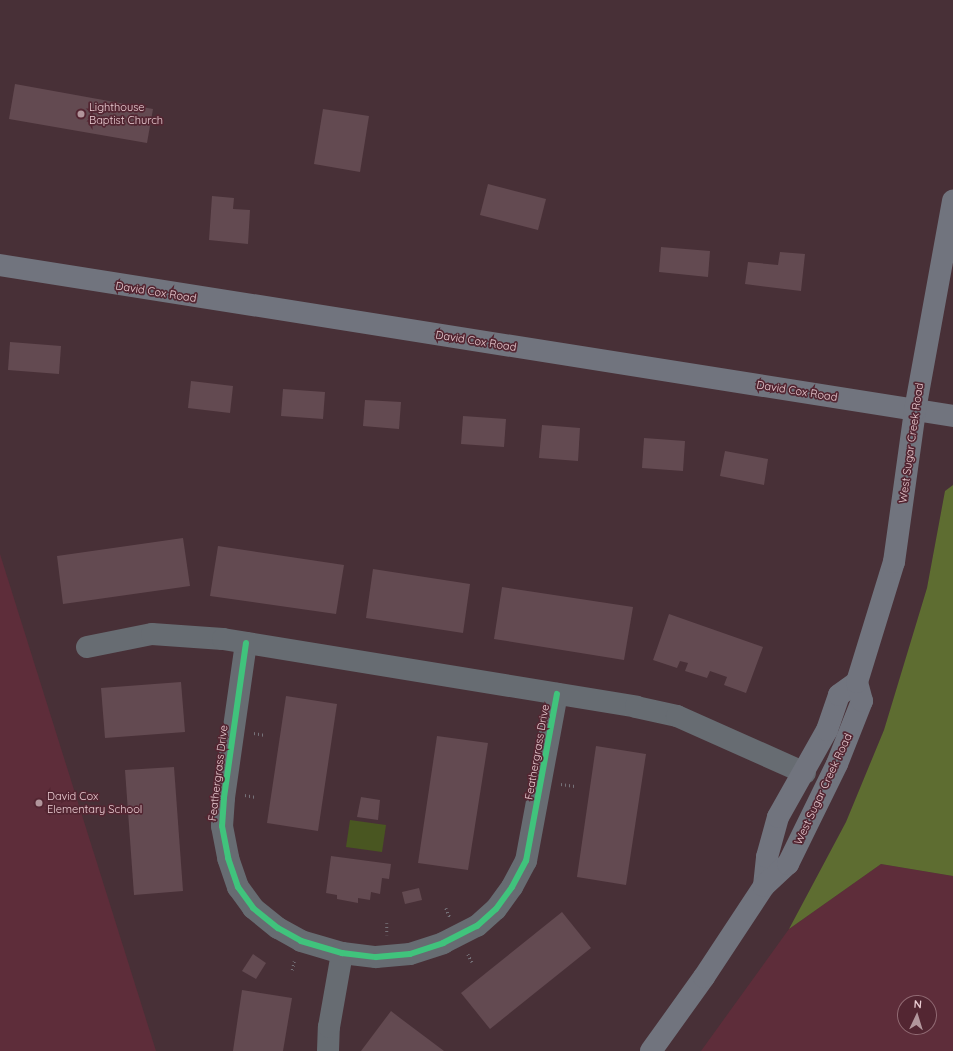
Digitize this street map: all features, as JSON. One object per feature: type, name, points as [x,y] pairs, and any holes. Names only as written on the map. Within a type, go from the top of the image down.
[{"type":"main road","name":"West Sugar Creek Road","points":[[651,1051],[704,977],[764,886],[788,864],[837,764],[862,701],[857,682],[894,562],[915,410],[953,200]]},
{"type":"main road","name":"David Cox Road","points":[[0,265],[953,416]]},
{"type":"main road","name":"West Sugar Creek Road","points":[[764,886],[767,857],[778,816],[805,773],[827,730],[839,695],[857,682]]},
{"type":"street","name":"Feathergrass Drive","points":[[87,647],[152,634],[246,643],[557,694],[677,716],[805,773]]},
{"type":"street","name":"Feathergrass Drive","points":[[246,643],[224,798],[222,826],[228,858],[238,887],[253,908],[278,928],[301,941],[342,953],[376,958],[410,954],[442,943],[478,926],[496,909],[512,887],[526,861],[557,694]]},
{"type":"street","points":[[328,1051],[329,1027],[342,953]]},
{"type":"shaded area","name":"David Cox Elementary School","points":[[0,554],[156,1051],[0,1051]]},
{"type":"shaded area","points":[[881,864],[953,876],[953,1051],[701,1051],[789,929]]},
{"type":"green space","points":[[953,485],[953,876],[881,864],[789,929],[846,822],[884,730],[927,588],[945,491]]},
{"type":"green space","points":[[350,820],[386,825],[382,852],[346,847]]},
{"type":"building","name":"Lighthouse Baptist Church","points":[[15,84],[153,109],[147,143],[9,119]]},
{"type":"building","points":[[323,109],[369,116],[360,172],[314,164]]},
{"type":"building","points":[[488,184],[546,199],[538,230],[480,215]]},
{"type":"building","points":[[212,196],[234,198],[233,209],[250,210],[248,244],[209,240]]},
{"type":"building","points":[[661,247],[710,251],[708,277],[659,272]]},
{"type":"building","points":[[780,252],[805,254],[801,291],[745,284],[748,262],[778,265]]},
{"type":"building","points":[[10,342],[61,346],[59,374],[8,370]]},
{"type":"building","points":[[191,381],[233,386],[230,413],[188,408]]},
{"type":"building","points":[[283,389],[325,392],[323,419],[281,416]]},
{"type":"building","points":[[365,400],[401,402],[399,429],[363,426]]},
{"type":"building","points":[[463,416],[506,419],[504,447],[461,444]]},
{"type":"building","points":[[542,425],[580,428],[578,461],[539,458]]},
{"type":"building","points":[[644,438],[685,441],[683,471],[642,468]]},
{"type":"building","points":[[725,451],[768,459],[764,485],[720,476]]},
{"type":"building","points":[[183,538],[190,586],[63,604],[57,556]]},
{"type":"building","points":[[218,546],[344,565],[336,614],[210,596]]},
{"type":"building","points":[[373,569],[470,584],[463,633],[366,618]]},
{"type":"building","points":[[502,587],[633,607],[624,660],[494,639]]},
{"type":"building","points":[[669,614],[763,647],[746,693],[724,685],[727,677],[710,671],[707,678],[685,671],[688,663],[680,661],[677,668],[653,660]]},
{"type":"building","points":[[181,682],[185,732],[105,738],[101,688]]},
{"type":"building","points":[[286,696],[337,704],[318,831],[267,823]]},
{"type":"building","points":[[437,736],[488,743],[468,870],[418,863]]},
{"type":"building","points":[[596,746],[646,754],[626,885],[577,877]]},
{"type":"building","points":[[174,767],[183,891],[134,895],[125,770]]},
{"type":"building","points":[[361,797],[380,800],[378,820],[357,817]]},
{"type":"building","points":[[331,856],[391,864],[389,879],[382,878],[380,894],[371,892],[370,900],[358,898],[358,903],[337,899],[337,895],[326,893]]},
{"type":"building","points":[[419,888],[422,900],[405,904],[402,892]]},
{"type":"building","points":[[562,912],[591,948],[490,1029],[461,993]]},
{"type":"building","points":[[253,954],[266,963],[256,979],[242,971]]},
{"type":"building","points":[[242,990],[292,998],[283,1051],[233,1051]]},
{"type":"building","points":[[391,1011],[400,1018],[444,1051],[361,1051]]},
{"type":"cycle path","points":[[246,643],[224,798],[222,826],[228,858],[238,887],[253,908],[278,928],[301,941],[342,953],[376,957],[410,954],[443,943],[477,926],[496,909],[512,887],[526,861],[557,694]]},
{"type":"place","name":"Lighthouse Baptist Church","points":[[81,114]]},
{"type":"place","name":"David Cox Elementary School","points":[[39,803]]}]
